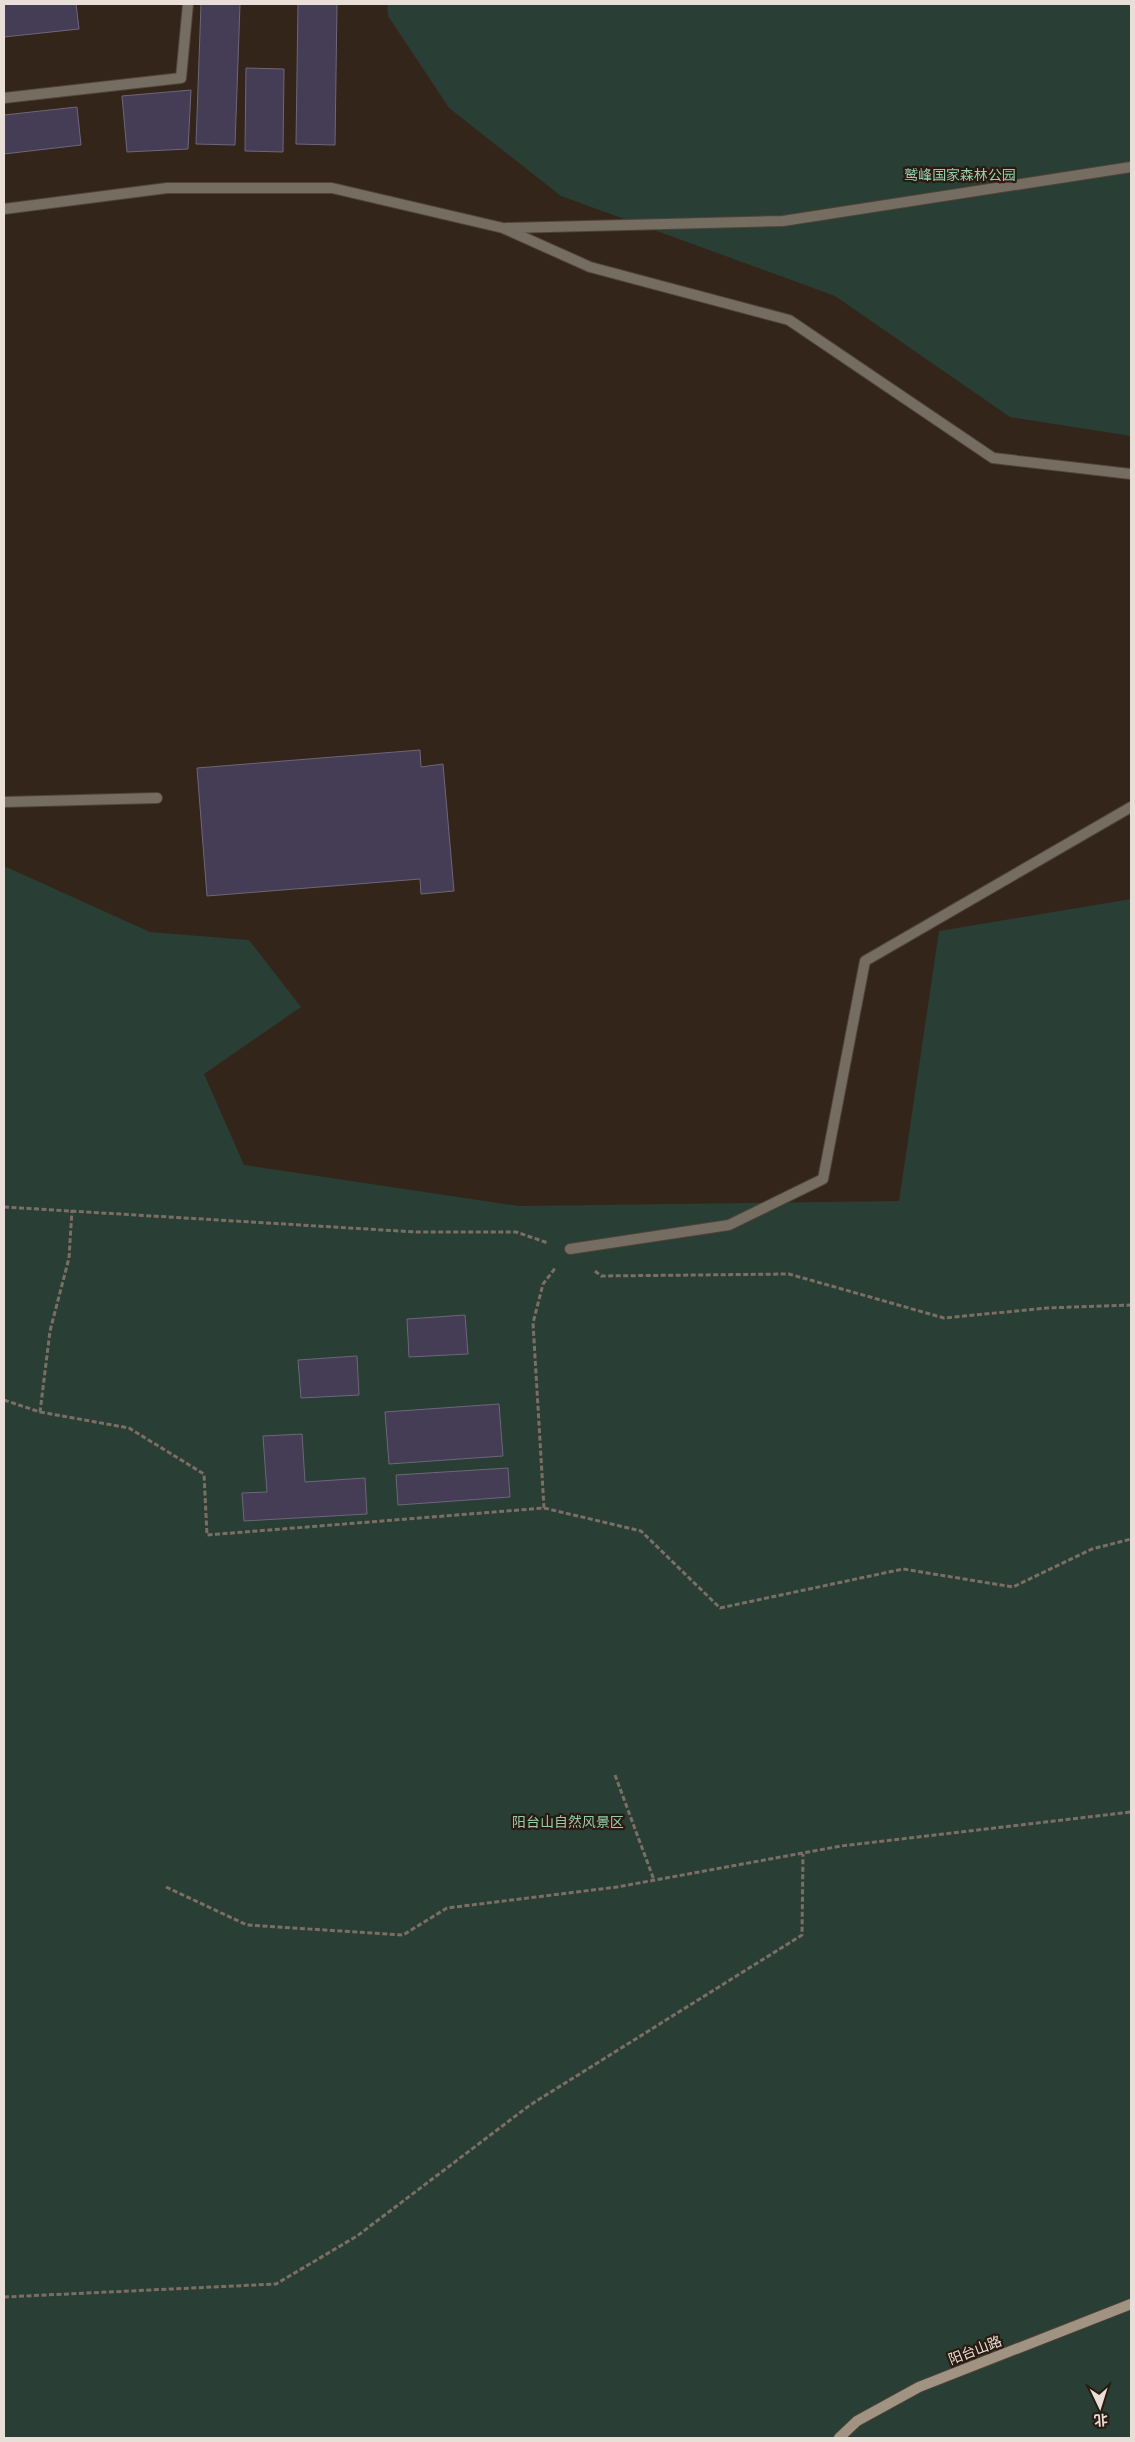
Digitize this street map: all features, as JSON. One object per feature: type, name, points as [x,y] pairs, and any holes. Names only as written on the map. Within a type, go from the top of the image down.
[{"type":"street","name":"阳台山路","points":[[839,2438],[857,2420],[919,2387],[1131,2304]]},
{"type":"lane","points":[[4,98],[181,78],[188,4]]},
{"type":"lane","points":[[503,228],[783,221],[1131,167]]},
{"type":"lane","points":[[4,209],[167,188],[332,188],[503,228],[590,267],[789,320],[993,458],[1131,474]]},
{"type":"lane","points":[[4,802],[157,798]]},
{"type":"lane","points":[[570,1249],[729,1225],[823,1179],[865,961],[1131,807]]},
{"type":"path","points":[[40,1412],[50,1331],[68,1258],[72,1210]]},
{"type":"path","points":[[544,1508],[533,1323],[543,1284],[570,1249]]},
{"type":"path","points":[[4,1400],[40,1412],[129,1428],[204,1474],[207,1535],[544,1508],[641,1531],[720,1608],[903,1569],[1013,1587],[1092,1549],[1131,1539]]},
{"type":"path","points":[[615,1775],[654,1880]]},
{"type":"path","points":[[166,1887],[247,1925],[403,1935],[447,1908],[617,1887],[850,1845],[1131,1812]]},
{"type":"path","points":[[4,2297],[276,2284],[357,2236],[530,2105],[802,1935],[802,1854]]},
{"type":"green space","name":"鹫峰国家森林公园","points":[[387,4],[1131,4],[1131,436],[1010,417],[835,296],[561,196],[449,108],[388,16]]},
{"type":"green space","name":"阳台山自然风景区","points":[[4,866],[150,932],[249,940],[301,1007],[204,1074],[244,1165],[519,1206],[899,1201],[939,931],[1131,899],[1131,2438],[4,2438]]},
{"type":"building","points":[[4,4],[76,4],[79,29],[4,37]]},
{"type":"building","points":[[201,4],[240,4],[235,145],[196,144]]},
{"type":"building","points":[[298,4],[337,4],[335,145],[296,144]]},
{"type":"building","points":[[246,68],[284,69],[283,152],[245,151]]},
{"type":"building","points":[[191,90],[188,149],[127,152],[122,96]]},
{"type":"building","points":[[77,107],[81,145],[4,154],[4,115]]},
{"type":"building","points":[[420,750],[421,767],[443,764],[454,891],[421,894],[420,879],[207,896],[197,768]]},
{"type":"building","points":[[465,1315],[468,1354],[409,1357],[407,1319]]},
{"type":"building","points":[[357,1356],[359,1395],[301,1398],[298,1360]]},
{"type":"building","points":[[499,1404],[503,1456],[389,1464],[385,1412]]},
{"type":"building","points":[[302,1434],[305,1482],[365,1478],[367,1514],[244,1521],[242,1493],[267,1492],[263,1436]]},
{"type":"building","points":[[508,1468],[510,1497],[398,1505],[396,1475]]}]
